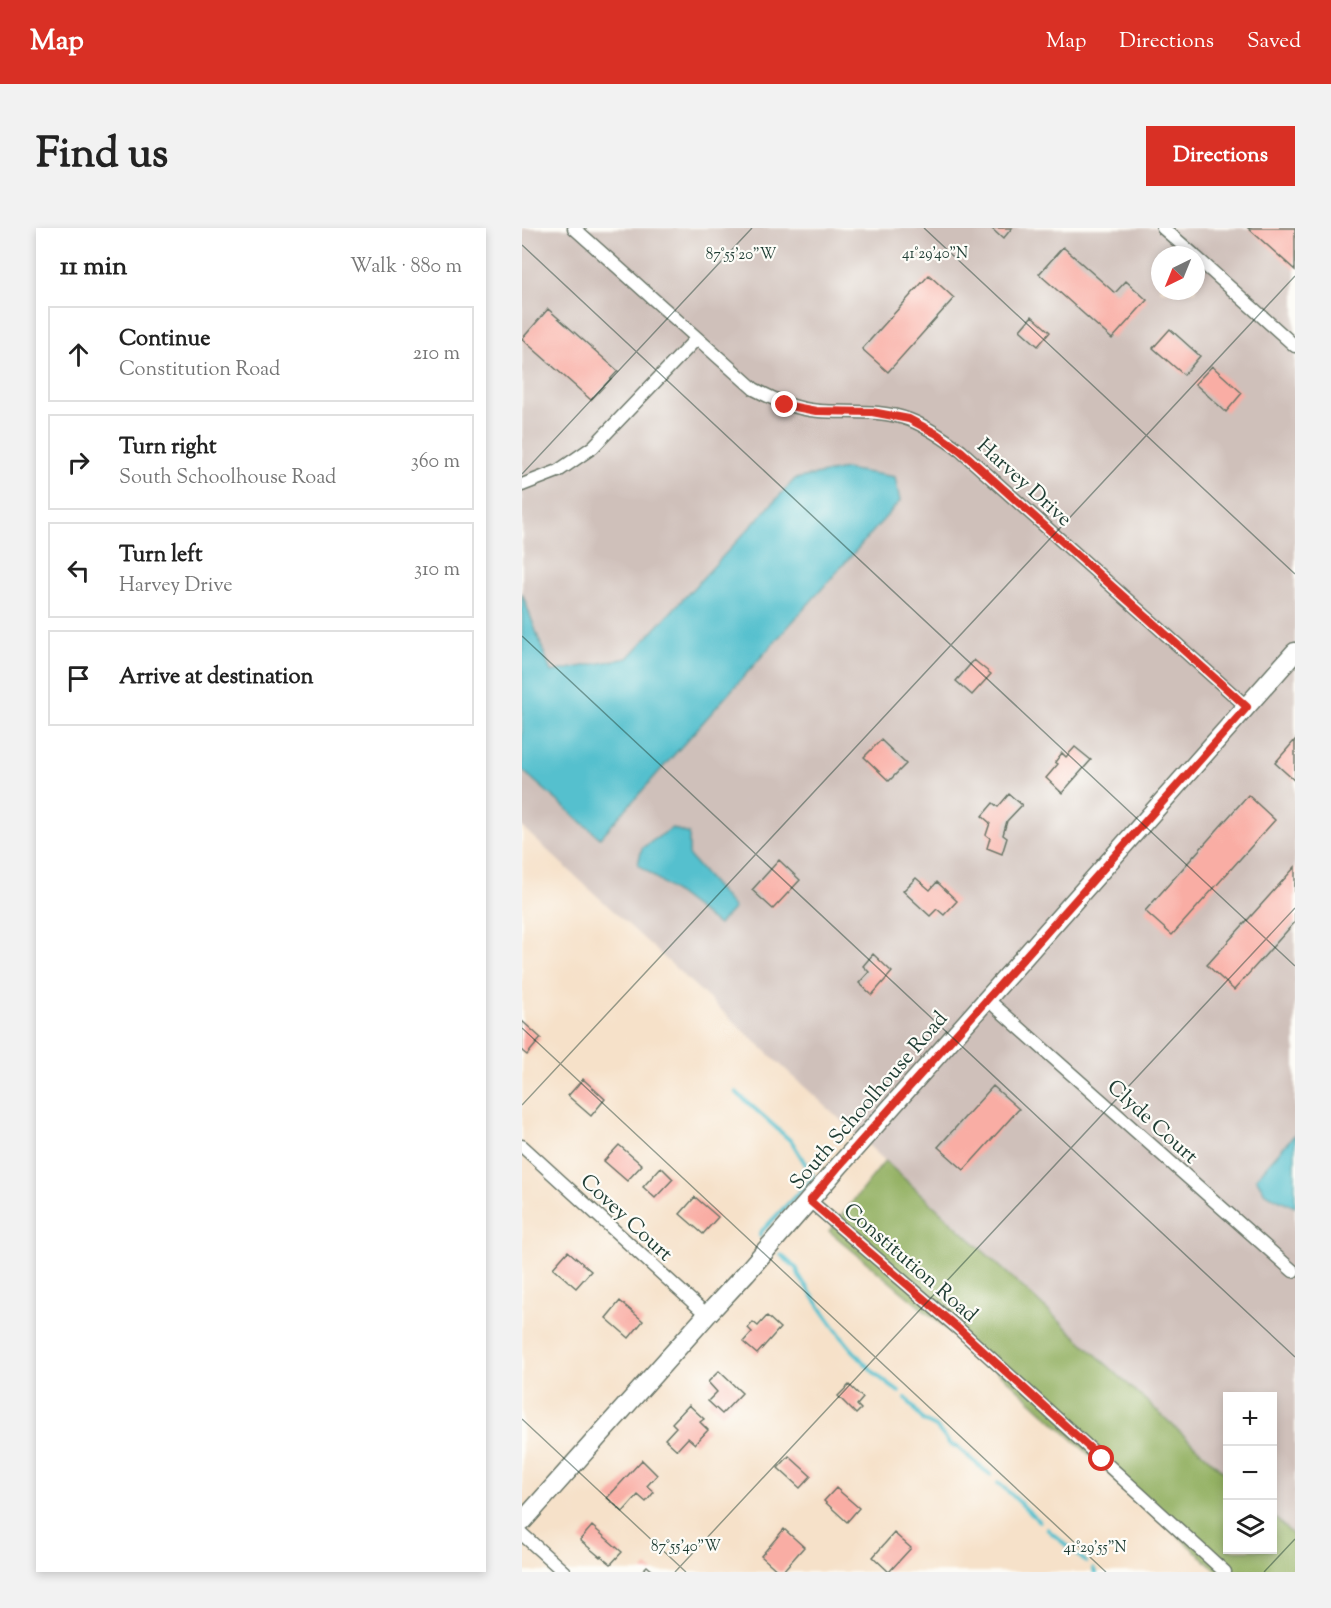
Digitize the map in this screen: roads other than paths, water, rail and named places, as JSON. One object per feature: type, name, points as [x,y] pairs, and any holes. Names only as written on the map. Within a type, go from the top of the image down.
[{"type":"street","name":"Harvey Drive","points":[[574,228],[754,389],[785,405],[816,411],[872,412],[909,419],[937,434],[961,451],[1247,707]]},
{"type":"street","points":[[1163,228],[1184,246]]},
{"type":"street","points":[[1205,265],[1295,346]]},
{"type":"street","points":[[522,485],[558,471],[593,447],[697,338]]},
{"type":"street","name":"South Schoolhouse Road","points":[[522,1522],[810,1201],[1295,652]]},
{"type":"street","name":"Clyde Court","points":[[987,999],[1293,1271]]},
{"type":"street","name":"Covey Court","points":[[522,1146],[706,1315]]},
{"type":"street","name":"Constitution Road","points":[[810,1201],[960,1330],[1226,1572]]},
{"type":"street","points":[[522,1534],[564,1572]]},
{"type":"water","points":[[845,469],[895,477],[900,501],[600,838],[522,770],[522,593],[551,672],[628,658],[795,479]]},
{"type":"water","points":[[672,828],[689,834],[689,856],[734,908],[718,925],[638,864],[642,848]]},
{"type":"water","points":[[1295,1134],[1295,1207],[1265,1193],[1256,1178]]},
{"type":"waterway","points":[[736,1092],[792,1142],[806,1165]]},
{"type":"waterway","points":[[760,1236],[760,1233],[811,1180],[813,1175],[811,1172]]},
{"type":"waterway","points":[[781,1255],[797,1269],[799,1276],[843,1339],[869,1368],[899,1392]]},
{"type":"waterway","points":[[906,1398],[924,1421],[936,1427],[950,1444],[956,1446],[990,1475]]},
{"type":"waterway","points":[[998,1483],[1039,1521]]},
{"type":"waterway","points":[[1047,1529],[1086,1562]]}]
